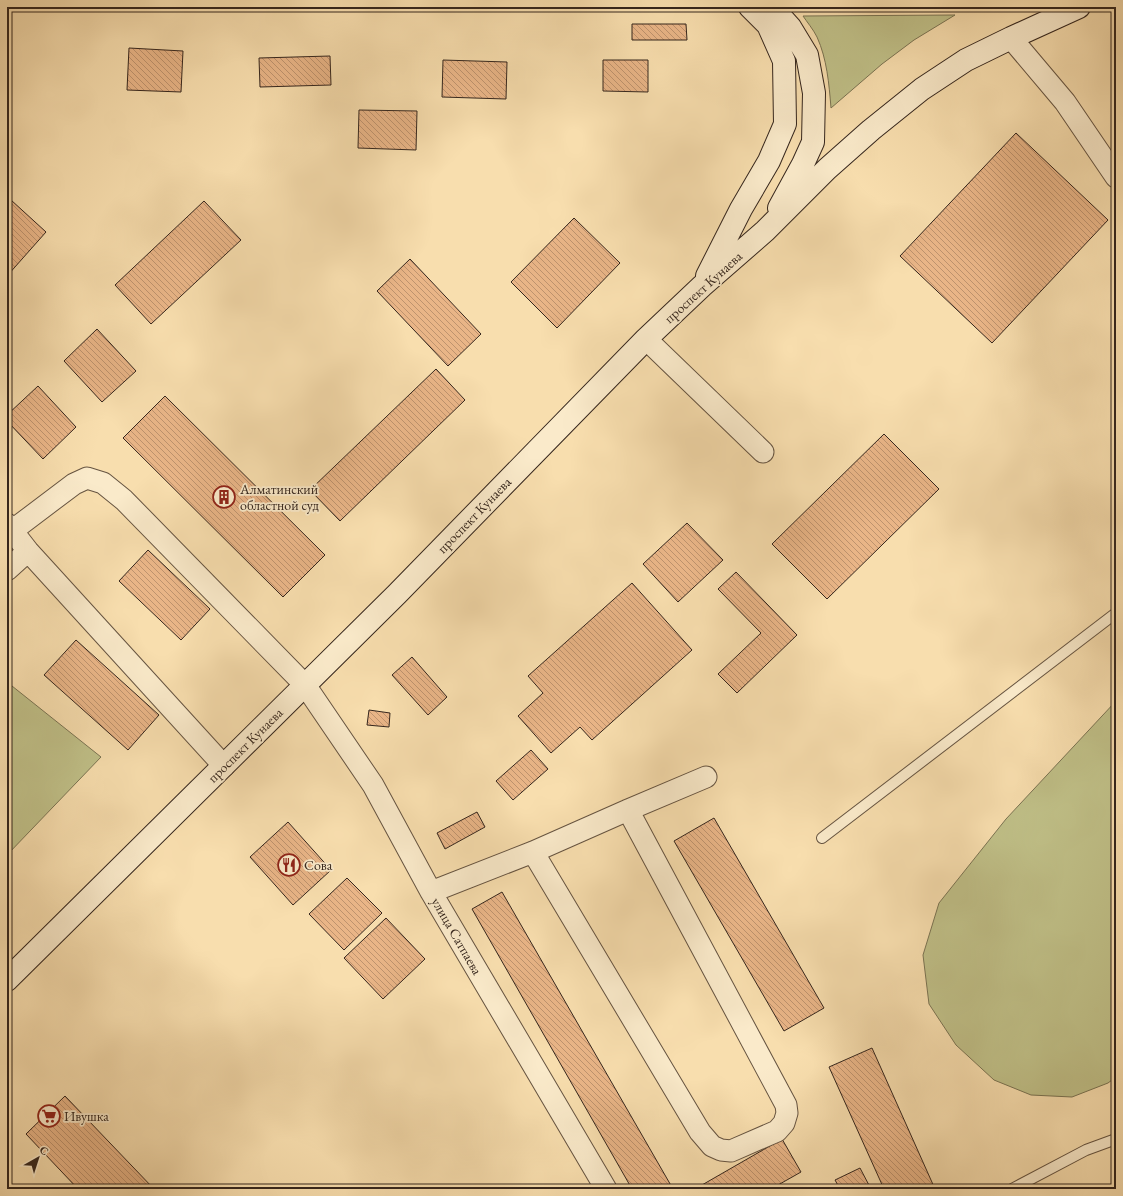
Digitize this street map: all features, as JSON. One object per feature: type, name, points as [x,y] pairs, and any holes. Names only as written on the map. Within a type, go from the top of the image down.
[{"type":"main road","points":[[702,286],[741,210],[769,161],[785,124],[784,60],[768,25],[750,7]]},
{"type":"main road","points":[[765,232],[803,164],[813,142],[814,93],[807,55],[790,27],[772,7]]},
{"type":"main road","name":"проспект Кунаева","points":[[7,980],[397,594],[646,339],[702,286],[765,232],[827,169],[871,130],[922,89],[966,60],[1079,7]]},
{"type":"street","points":[[1011,38],[1065,102],[1116,177]]},
{"type":"street","points":[[646,339],[763,452]]},
{"type":"street","name":"улица Сатпаева","points":[[10,527],[74,484],[87,478],[103,483],[124,500],[305,685],[373,785],[431,892],[606,1189]]},
{"type":"street","points":[[10,527],[28,551],[224,766]]},
{"type":"street","points":[[7,570],[28,551]]},
{"type":"street","points":[[431,892],[533,852],[706,777]]},
{"type":"street","points":[[533,852],[700,1132],[712,1146],[720,1150],[731,1151],[778,1131],[784,1123],[787,1113],[786,1105],[628,810]]},
{"type":"lane","points":[[822,838],[1116,613]]},
{"type":"lane","points":[[1012,1189],[1086,1150],[1116,1139]]},
{"type":"green space","points":[[955,15],[914,40],[882,64],[831,108],[823,54],[817,37],[803,16]]},
{"type":"green space","points":[[7,682],[101,757],[7,855]]},
{"type":"green space","points":[[1116,701],[1116,1077],[1108,1083],[1072,1097],[1031,1095],[994,1080],[956,1045],[929,1004],[923,955],[939,903],[1006,819]]},
{"type":"building","points":[[632,24],[686,24],[687,40],[632,40]]},
{"type":"building","points":[[129,48],[183,51],[181,92],[127,90]]},
{"type":"building","points":[[330,56],[331,85],[260,87],[259,58]]},
{"type":"building","points":[[443,60],[507,62],[506,99],[442,97]]},
{"type":"building","points":[[603,60],[648,60],[648,92],[603,91]]},
{"type":"building","points":[[359,110],[417,111],[416,150],[358,148]]},
{"type":"building","points":[[1016,133],[1108,220],[992,343],[900,256]]},
{"type":"building","points":[[11,200],[46,232],[7,276],[7,204]]},
{"type":"building","points":[[204,201],[241,240],[151,324],[115,285]]},
{"type":"building","points":[[574,218],[620,263],[557,328],[511,282]]},
{"type":"building","points":[[410,259],[481,334],[448,366],[377,291]]},
{"type":"building","points":[[97,329],[136,371],[102,402],[64,361]]},
{"type":"building","points":[[436,369],[465,400],[340,521],[310,490]]},
{"type":"building","points":[[38,386],[76,427],[43,459],[7,421],[7,415]]},
{"type":"building","name":"Алматинский областной суд","points":[[165,396],[325,555],[283,597],[123,438]]},
{"type":"building","points":[[884,434],[939,489],[827,599],[772,544]]},
{"type":"building","points":[[687,523],[723,560],[678,602],[643,564]]},
{"type":"building","points":[[148,550],[210,609],[181,640],[119,581]]},
{"type":"building","points":[[736,572],[797,635],[737,693],[718,674],[761,633],[718,589]]},
{"type":"building","points":[[632,583],[692,650],[592,740],[580,727],[551,753],[518,716],[543,693],[528,676]]},
{"type":"building","points":[[76,640],[159,715],[128,750],[44,675]]},
{"type":"building","points":[[412,657],[447,697],[428,715],[392,675]]},
{"type":"building","points":[[369,710],[390,713],[389,727],[367,725]]},
{"type":"building","points":[[531,750],[548,769],[513,800],[496,781]]},
{"type":"building","points":[[477,812],[485,827],[445,849],[437,833]]},
{"type":"building","points":[[714,818],[824,1008],[784,1031],[674,841]]},
{"type":"building","points":[[288,822],[331,870],[293,905],[250,857]]},
{"type":"building","points":[[347,878],[382,913],[344,950],[309,914]]},
{"type":"building","points":[[502,892],[673,1189],[632,1189],[472,909]]},
{"type":"building","points":[[386,918],[425,959],[383,999],[344,958]]},
{"type":"building","points":[[872,1048],[935,1189],[884,1189],[829,1067]]},
{"type":"building","points":[[65,1096],[154,1189],[78,1189],[26,1134]]},
{"type":"building","points":[[782,1139],[801,1172],[771,1189],[695,1189]]},
{"type":"building","points":[[860,1168],[871,1189],[840,1189],[835,1180]]},
{"type":"place","name":"Алматинский областной суд","points":[[224,497]]},
{"type":"place","name":"Сова","points":[[289,865]]},
{"type":"place","name":"Ивушка","points":[[49,1116]]}]
